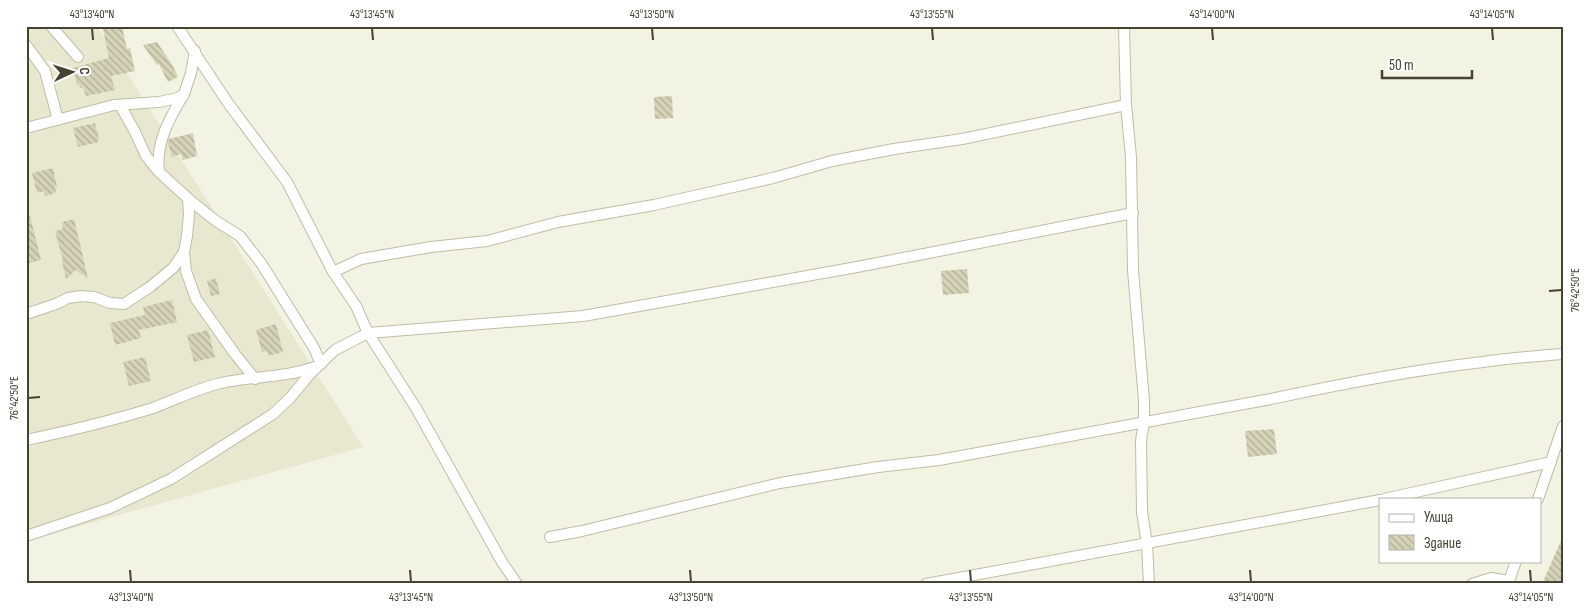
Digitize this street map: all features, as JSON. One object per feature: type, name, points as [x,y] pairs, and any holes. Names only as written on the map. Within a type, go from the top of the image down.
[{"type":"street","points":[[52,26],[78,57]]},
{"type":"street","points":[[177,26],[228,103],[287,182],[333,272],[356,306],[368,333],[416,408],[502,562],[517,584]]},
{"type":"street","points":[[1124,26],[1126,105],[1131,157],[1133,270],[1144,401],[1144,422],[1141,440],[1142,512],[1147,544],[1149,584]]},
{"type":"street","points":[[26,45],[44,70],[58,120]]},
{"type":"street","points":[[159,172],[158,150],[171,118],[184,94],[191,73],[195,51]]},
{"type":"street","points":[[26,128],[120,104],[159,102],[178,98],[184,94]]},
{"type":"street","points":[[120,104],[146,156],[159,172],[216,221],[240,236],[261,263],[314,348],[320,365]]},
{"type":"street","points":[[333,272],[360,259],[487,240],[558,222],[654,205],[773,178],[832,161],[962,139],[1126,105]]},
{"type":"street","points":[[188,198],[189,215],[184,252],[186,272],[196,299],[235,354],[255,378]]},
{"type":"street","points":[[26,536],[110,508],[171,479],[273,414],[335,350],[368,333],[583,316],[857,267],[1133,213]]},
{"type":"street","points":[[26,314],[68,298],[81,296],[94,297],[110,303],[124,304],[150,287],[173,268],[184,252]]},
{"type":"street","points":[[550,537],[582,531],[780,482],[939,460],[1326,387],[1434,369],[1563,354]]},
{"type":"street","points":[[26,440],[120,418],[219,383],[276,377],[320,365]]},
{"type":"street","points":[[1538,498],[1563,426]]},
{"type":"street","points":[[1387,498],[1550,462]]},
{"type":"street","points":[[926,584],[1379,500]]},
{"type":"street","points":[[1472,584],[1491,578],[1508,582],[1516,562]]},
{"type":"shaded area","points":[[26,26],[97,26],[363,447],[26,541]]},
{"type":"building","points":[[110,26],[122,26],[127,49],[130,48],[135,71],[111,76],[115,90],[86,96],[83,87],[80,88],[79,84],[77,85],[73,68],[109,58],[103,29]]},
{"type":"building","points":[[157,42],[178,77],[168,82],[159,64],[157,65],[143,45]]},
{"type":"building","points":[[672,96],[673,118],[655,119],[654,97]]},
{"type":"building","points":[[95,123],[98,142],[78,147],[73,128]]},
{"type":"building","points":[[193,133],[197,156],[183,160],[181,154],[172,157],[169,139]]},
{"type":"building","points":[[53,168],[57,187],[55,187],[56,193],[45,196],[44,191],[37,193],[32,173]]},
{"type":"building","points":[[26,216],[30,216],[41,260],[26,264]]},
{"type":"building","points":[[74,219],[88,279],[76,270],[66,279],[55,231],[63,229],[62,222]]},
{"type":"building","points":[[967,269],[969,293],[943,295],[941,271]]},
{"type":"building","points":[[216,278],[220,294],[211,296],[207,281]]},
{"type":"building","points":[[172,300],[177,322],[139,330],[141,338],[115,345],[110,323],[145,315],[143,307]]},
{"type":"building","points":[[276,324],[283,352],[268,356],[267,351],[262,352],[256,330]]},
{"type":"building","points":[[208,330],[215,357],[194,362],[187,335]]},
{"type":"building","points":[[145,357],[151,381],[129,386],[123,362]]},
{"type":"building","points":[[1274,429],[1277,454],[1248,457],[1245,431]]},
{"type":"building","points":[[1563,536],[1563,584],[1542,584]]}]
